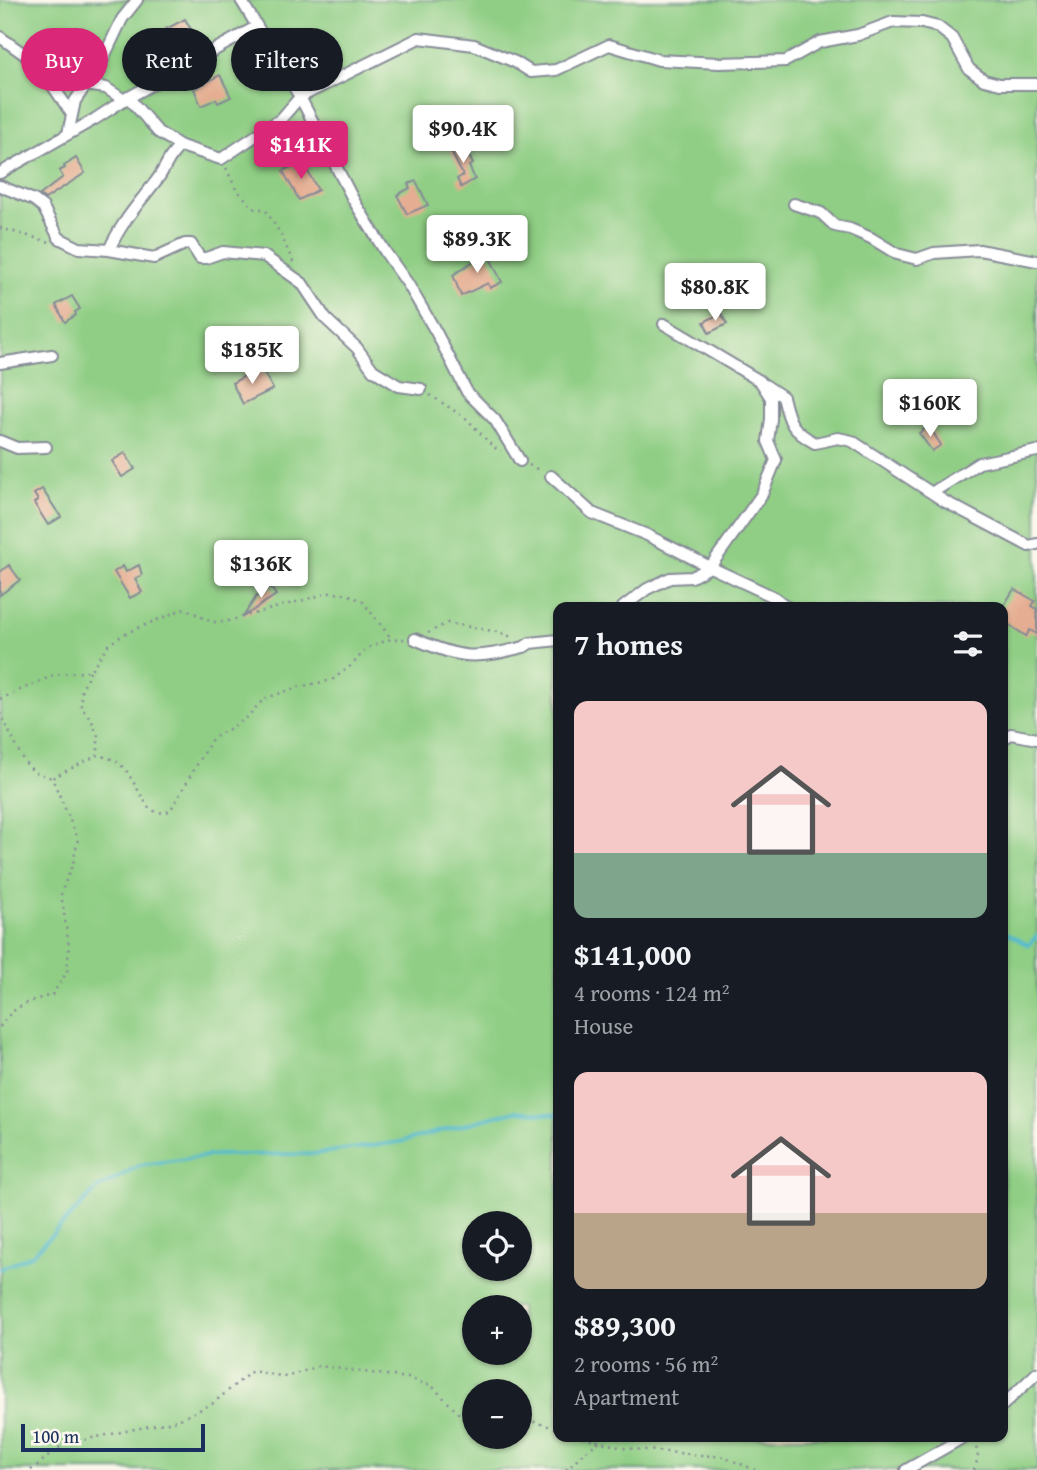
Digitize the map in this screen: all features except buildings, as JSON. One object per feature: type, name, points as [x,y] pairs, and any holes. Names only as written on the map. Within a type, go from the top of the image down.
[{"type":"street","points":[[108,48],[122,19],[136,0]]},
{"type":"street","points":[[241,0],[300,97],[354,201],[436,332],[467,392],[495,420],[520,461]]},
{"type":"street","points":[[108,89],[126,98],[158,132],[181,146],[221,159],[281,119],[300,97],[419,38],[474,46],[515,62],[531,72],[556,70],[609,45],[659,60],[719,63],[786,61],[820,42],[858,35],[893,22],[922,23],[938,27],[952,38],[970,69],[984,80],[1000,84],[1037,84]]},
{"type":"street","points":[[0,173],[126,98],[256,27]]},
{"type":"street","points":[[0,37],[38,64],[71,113]]},
{"type":"street","points":[[68,134],[71,113],[81,91]]},
{"type":"street","points":[[109,250],[129,213],[158,180],[174,151],[181,146]]},
{"type":"street","points":[[0,186],[34,200],[43,207],[57,235],[66,244],[79,248],[154,258],[185,244],[191,244],[200,258],[223,252],[264,256],[302,283],[326,319],[357,348],[373,370],[399,386],[421,389]]},
{"type":"street","points":[[794,204],[821,213],[835,226],[871,238],[897,254],[917,259],[934,253],[978,250],[1037,261]]},
{"type":"street","points":[[664,324],[783,397],[788,419],[796,432],[815,443],[838,438],[852,441],[944,501],[1009,537],[1029,546],[1037,544]]},
{"type":"street","points":[[0,363],[52,355]]},
{"type":"street","points":[[630,602],[647,589],[670,578],[692,577],[709,567],[762,494],[776,460],[768,441],[771,398],[760,381]]},
{"type":"street","points":[[0,441],[17,448],[46,447]]},
{"type":"street","points":[[933,492],[979,463],[1037,451]]},
{"type":"street","points":[[551,476],[592,513],[647,534],[780,602]]},
{"type":"street","points":[[415,639],[466,657],[486,657],[530,643],[553,641]]},
{"type":"street","points":[[1008,735],[1037,739]]},
{"type":"street","points":[[1008,1400],[1037,1373]]},
{"type":"street","points":[[906,1470],[955,1442]]},
{"type":"path","points":[[221,159],[236,188],[256,209],[265,209],[280,233],[302,283]]},
{"type":"path","points":[[0,228],[40,241],[66,244]]},
{"type":"path","points":[[421,389],[467,419],[493,447],[502,452]]},
{"type":"path","points":[[520,461],[551,476]]},
{"type":"path","points":[[98,755],[98,736],[91,719],[81,707],[81,693],[90,671],[108,645],[124,634],[185,608],[212,621],[224,622],[329,593],[348,594],[363,602],[391,639]]},
{"type":"path","points":[[0,713],[23,760],[34,772],[52,778],[98,755],[115,760],[126,770],[149,808],[158,813],[170,811],[212,739],[244,720],[264,699],[298,687],[332,680],[352,665],[367,648],[391,639],[415,639],[447,623],[498,632],[530,643]]},
{"type":"path","points":[[0,699],[54,675],[90,671]]},
{"type":"path","points":[[0,1027],[6,1016],[29,1001],[52,995],[67,972],[69,947],[61,893],[78,839],[52,778]]},
{"type":"path","points":[[31,1470],[64,1444],[178,1420],[212,1405],[252,1371],[286,1377],[319,1366],[408,1378],[432,1386],[462,1417]]},
{"type":"path","points":[[532,1423],[553,1427]]},
{"type":"path","points":[[566,1470],[599,1442],[623,1448],[724,1457],[755,1470]]},
{"type":"path","points":[[974,1470],[978,1458],[976,1442]]},
{"type":"green space","points":[[0,0],[1037,0],[1037,1470],[0,1470]]},
{"type":"waterway","points":[[1008,934],[1028,945],[1037,936]]},
{"type":"waterway","points":[[0,1269],[32,1255],[96,1190],[140,1165],[216,1155],[314,1154],[400,1142],[515,1111],[553,1115]]}]
